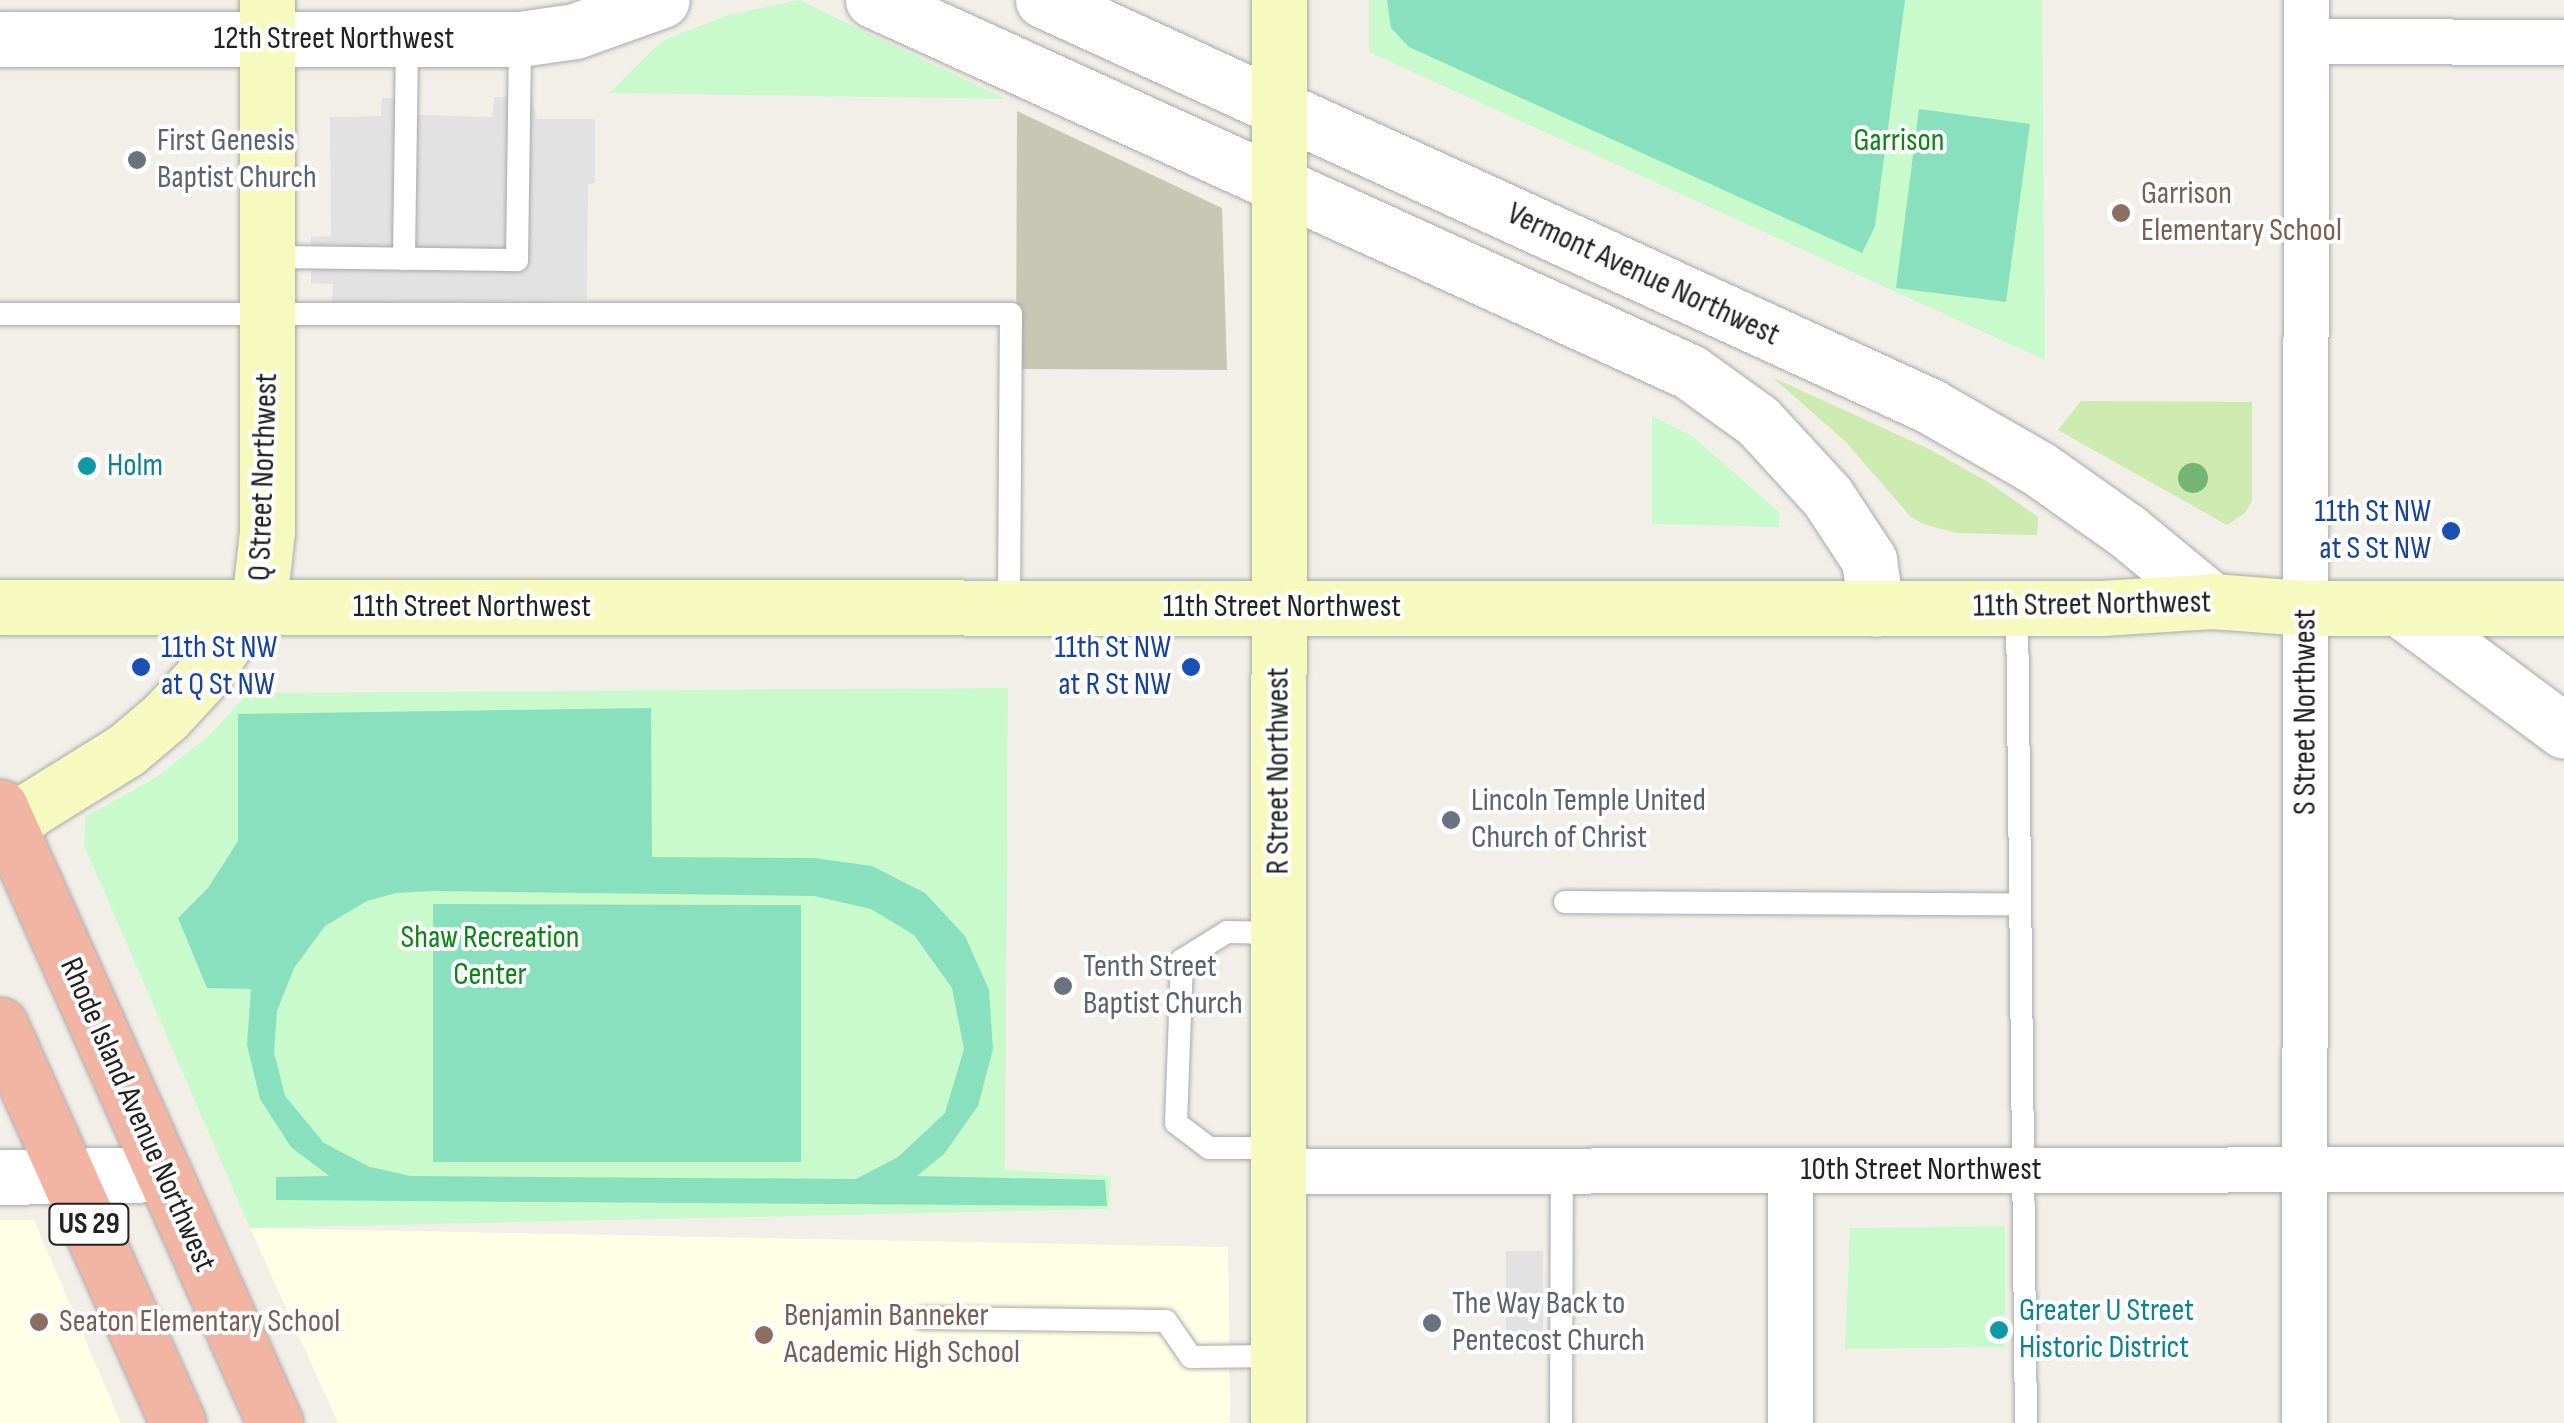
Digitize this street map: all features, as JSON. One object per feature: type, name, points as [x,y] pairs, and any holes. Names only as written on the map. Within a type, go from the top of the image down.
[{"type":"highway","name":"Rhode Island Avenue Northwest","points":[[3,823],[275,1423]]},
{"type":"highway","name":"US 29","points":[[0,1025],[178,1423]]},
{"type":"main road","name":"R Street Northwest","points":[[1278,1423],[1279,0]]},
{"type":"main road","name":"Q Street Northwest","points":[[3,823],[146,734],[185,697],[254,607],[266,566],[267,20]]},
{"type":"main road","name":"11th Street Northwest","points":[[0,607],[2017,608],[2212,601],[2306,608],[2564,608]]},
{"type":"street","name":"12th Street Northwest","points":[[0,38],[267,20],[406,40],[520,39],[575,32],[662,0]]},
{"type":"street","name":"Vermont Avenue Northwest","points":[[873,0],[1667,360],[1737,404],[1792,454],[1849,524],[1874,573],[1876,608]]},
{"type":"street","name":"Vermont Avenue Northwest","points":[[1043,0],[1948,415],[2038,468],[2127,530],[2212,601]]},
{"type":"street","points":[[2306,21],[2564,42]]},
{"type":"street","name":"S Street Northwest","points":[[2304,1423],[2306,21]]},
{"type":"street","points":[[2400,608],[2564,732]]},
{"type":"street","name":"10th Street Northwest","points":[[1279,1159],[1562,1171],[2564,1169]]},
{"type":"street","points":[[1790,1170],[1790,1423]]},
{"type":"street","points":[[0,1176],[164,1174]]},
{"type":"lane","points":[[267,257],[517,260],[520,39]]},
{"type":"lane","points":[[404,259],[406,40]]},
{"type":"lane","points":[[0,314],[1011,314],[1009,607]]},
{"type":"lane","points":[[2017,608],[2026,1423]]},
{"type":"lane","points":[[1565,902],[2018,904]]},
{"type":"lane","points":[[1279,933],[1226,932],[1182,960],[1176,1123],[1209,1148],[1279,1159]]},
{"type":"lane","points":[[1561,1423],[1562,1171]]},
{"type":"lane","points":[[924,1318],[1166,1321],[1192,1357],[1278,1356]]},
{"type":"shaded area","points":[[494,97],[531,97],[537,119],[595,119],[595,183],[588,184],[587,299],[332,303],[333,284],[311,283],[311,237],[331,236],[330,117],[381,116],[382,98],[417,98],[417,115],[492,117]]},
{"type":"shaded area","points":[[1017,111],[1222,208],[1227,370],[1016,369]]},
{"type":"shaded area","name":"Seaton Elementary School","points":[[0,1220],[34,1220],[121,1423],[0,1423]]},
{"type":"shaded area","name":"Benjamin Banneker Academic High School","points":[[250,1228],[1228,1247],[1230,1423],[338,1423]]},
{"type":"shaded area","points":[[1506,1251],[1543,1251],[1543,1337],[1506,1336]]},
{"type":"green space","points":[[799,0],[1006,99],[609,93],[662,41],[728,15]]},
{"type":"green space","name":"Garrison","points":[[1369,0],[2042,0],[2045,360],[1369,52]]},
{"type":"green space","points":[[1387,0],[1905,0],[1875,226],[1862,253],[1409,47],[1391,28]]},
{"type":"green space","points":[[1919,109],[2030,124],[2006,302],[1896,288]]},
{"type":"green space","points":[[1772,377],[1931,450],[1988,482],[2038,517],[2037,535],[1956,533],[1923,524],[1910,516],[1845,441]]},
{"type":"green space","points":[[2081,401],[2252,402],[2252,501],[2245,513],[2227,525],[2058,430]]},
{"type":"green space","points":[[1652,416],[1692,436],[1780,513],[1779,527],[1652,524]]},
{"type":"green space","name":"Shaw Recreation Center","points":[[1008,688],[1005,1170],[1111,1176],[1109,1209],[250,1228],[84,845],[85,817],[155,778],[210,735],[248,693]]},
{"type":"green space","points":[[651,708],[652,857],[814,858],[872,866],[925,893],[965,936],[989,990],[993,1049],[978,1106],[944,1154],[917,1176],[1105,1180],[1107,1206],[276,1200],[276,1177],[329,1176],[291,1147],[260,1099],[247,1045],[251,989],[207,988],[178,918],[208,888],[238,841],[238,714]],"holes":[[[432,891],[814,896],[871,909],[914,935],[952,988],[964,1049],[945,1113],[898,1157],[856,1179],[411,1176],[370,1167],[324,1143],[285,1096],[274,1052],[277,1011],[294,968],[325,926],[367,901],[396,893]]]},
{"type":"green space","points":[[433,904],[801,905],[801,1162],[433,1162]]},
{"type":"green space","points":[[2005,1226],[2005,1347],[1845,1349],[1850,1228]]},
{"type":"place","name":"First Genesis Baptist Church","points":[[137,160]]},
{"type":"place","name":"Garrison Elementary School","points":[[2121,213]]},
{"type":"place","name":"Holm","points":[[87,466]]},
{"type":"place","name":"11th St NW at S St NW","points":[[2451,531]]},
{"type":"place","name":"11th St NW at Q St NW","points":[[141,667]]},
{"type":"place","name":"11th St NW at R St NW","points":[[1191,667]]},
{"type":"place","name":"Lincoln Temple United Church of Christ","points":[[1451,820]]},
{"type":"place","name":"Tenth Street Baptist Church","points":[[1063,986]]},
{"type":"place","name":"Seaton Elementary School","points":[[39,1322]]},
{"type":"place","name":"The Way Back to Pentecost Church","points":[[1432,1323]]},
{"type":"place","name":"Greater U Street Historic District","points":[[1999,1330]]},
{"type":"place","name":"Benjamin Banneker Academic High School","points":[[764,1335]]}]
